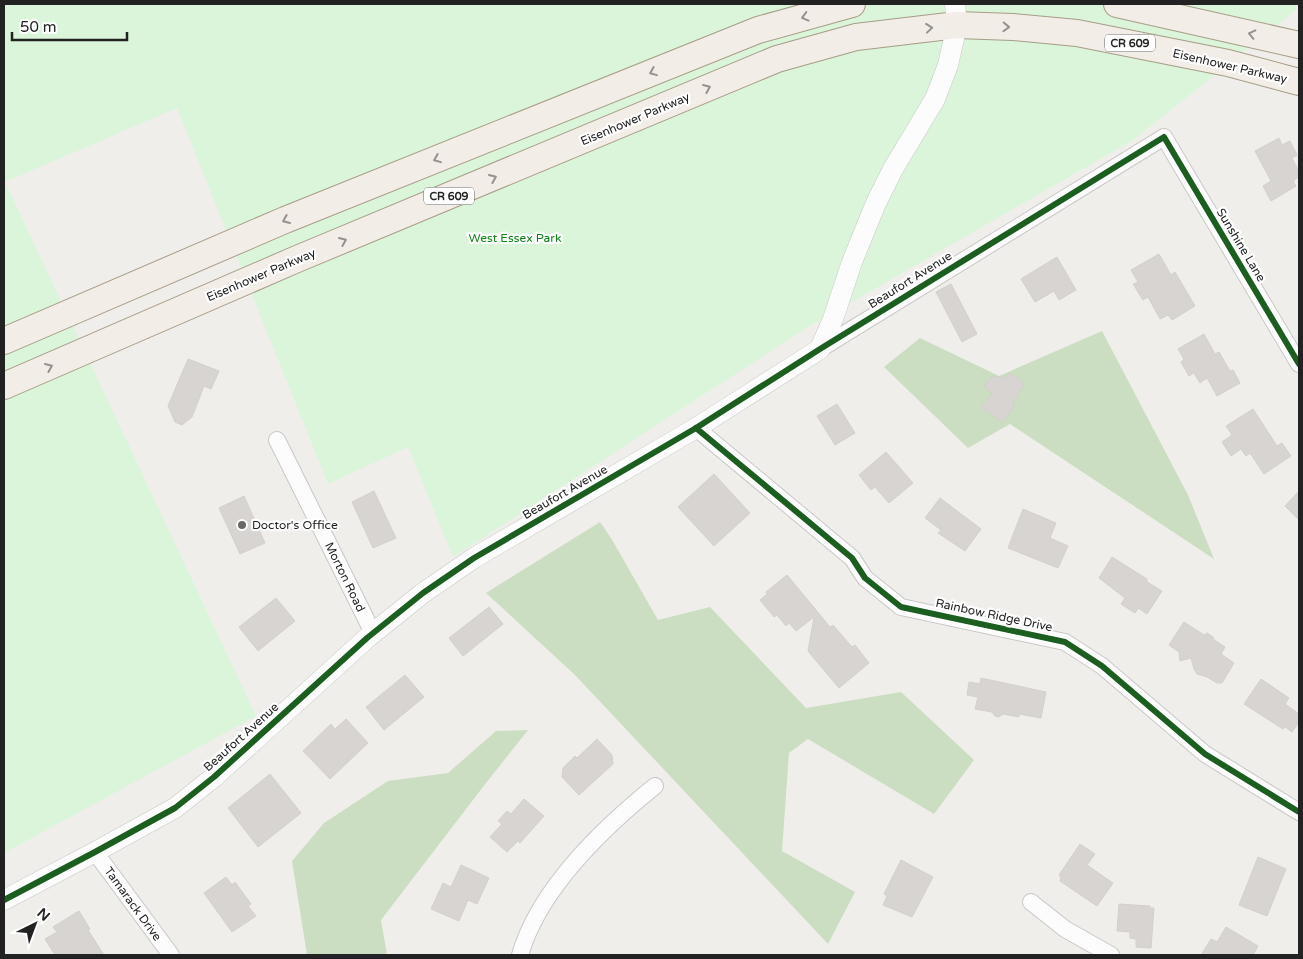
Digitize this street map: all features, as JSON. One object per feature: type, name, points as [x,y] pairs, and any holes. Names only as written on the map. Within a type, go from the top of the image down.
[{"type":"main road","points":[[4,341],[285,220],[758,30],[852,4]]},
{"type":"main road","points":[[1117,4],[1299,45]]},
{"type":"main road","name":"Eisenhower Parkway","points":[[4,386],[297,259],[777,60],[856,37],[956,14],[1013,27],[1077,33],[1228,63],[1299,82]]},
{"type":"street","points":[[820,349],[876,203],[893,169],[935,99],[948,65],[956,14]]},
{"type":"street","name":"Beaufort Avenue","points":[[4,900],[175,808],[214,777],[373,633],[423,593],[474,558],[696,428],[820,349],[1164,138]]},
{"type":"street","name":"Sunshine Lane","points":[[1164,138],[1299,364]]},
{"type":"street","name":"Rainbow Ridge Drive","points":[[696,428],[852,558],[865,578],[901,607],[1065,642],[1102,666],[1205,754],[1299,812]]},
{"type":"street","name":"Morton Road","points":[[277,440],[373,633]]},
{"type":"street","points":[[520,955],[535,918],[563,876],[620,814],[655,786]]},
{"type":"street","name":"Tamarack Drive","points":[[95,852],[171,955]]},
{"type":"street","points":[[1032,902],[1065,929],[1110,955]]},
{"type":"green space","name":"West Essex Park","points":[[4,4],[1296,4],[1297,9],[1133,140],[805,329],[453,557],[408,447],[328,484],[177,108],[5,182],[256,716],[4,853]]},
{"type":"green space","points":[[1102,331],[1188,495],[1214,559],[1010,424],[968,448],[884,367],[920,338],[999,376]]},
{"type":"green space","points":[[600,522],[658,620],[710,607],[806,708],[901,692],[974,760],[934,814],[808,739],[789,753],[782,851],[855,892],[828,944],[575,675],[486,593]]},
{"type":"green space","points":[[528,730],[381,920],[387,955],[307,955],[292,861],[324,823],[388,781],[448,773],[496,731]]},
{"type":"building","points":[[1279,138],[1282,145],[1290,141],[1297,155],[1292,158],[1299,172],[1299,177],[1293,181],[1296,186],[1271,201],[1263,186],[1271,181],[1255,151]]},
{"type":"building","points":[[1159,254],[1171,275],[1175,272],[1195,306],[1172,320],[1168,315],[1160,319],[1148,297],[1143,300],[1133,284],[1138,282],[1131,270]]},
{"type":"building","points":[[1057,257],[1076,290],[1059,300],[1054,291],[1035,302],[1021,279]]},
{"type":"building","points":[[951,284],[977,334],[962,342],[936,292]]},
{"type":"building","points":[[1204,334],[1215,354],[1219,352],[1230,371],[1233,370],[1240,383],[1217,396],[1207,378],[1200,383],[1194,373],[1189,376],[1181,362],[1184,359],[1178,349]]},
{"type":"building","points":[[188,359],[219,371],[211,389],[204,386],[192,417],[182,425],[175,422],[168,406]]},
{"type":"building","points":[[1009,373],[1025,383],[1013,402],[1015,404],[1003,422],[981,408],[992,393],[984,387],[992,376],[1005,378]]},
{"type":"building","points":[[837,404],[855,433],[835,445],[817,416]]},
{"type":"building","points":[[1253,409],[1277,446],[1282,443],[1291,456],[1264,474],[1250,453],[1246,456],[1241,449],[1231,456],[1222,442],[1232,435],[1226,426]]},
{"type":"building","points":[[886,452],[913,483],[889,503],[875,487],[871,490],[859,475]]},
{"type":"building","points":[[714,474],[750,513],[714,546],[678,507]]},
{"type":"building","points":[[374,491],[396,538],[373,548],[352,502]]},
{"type":"building","points":[[1299,491],[1299,520],[1285,506]]},
{"type":"building","name":"Doctor's Office","points":[[244,496],[265,543],[240,554],[219,508]]},
{"type":"building","points":[[940,498],[981,529],[965,551],[938,533],[941,530],[925,518]]},
{"type":"building","points":[[1023,509],[1056,523],[1050,538],[1068,546],[1058,568],[1008,548]]},
{"type":"building","points":[[1112,557],[1162,591],[1147,614],[1138,608],[1135,613],[1121,604],[1125,598],[1099,578]]},
{"type":"building","points":[[787,575],[830,627],[833,625],[852,647],[855,645],[869,663],[839,688],[808,651],[814,617],[796,631],[789,623],[786,626],[777,615],[774,617],[760,600],[767,594],[766,592]]},
{"type":"building","points":[[276,598],[295,621],[258,651],[239,627]]},
{"type":"building","points":[[489,607],[503,624],[463,656],[449,638]]},
{"type":"building","points":[[1184,622],[1204,635],[1207,633],[1225,647],[1221,654],[1234,663],[1222,683],[1217,683],[1197,674],[1191,658],[1180,661],[1179,652],[1169,645]]},
{"type":"building","points":[[405,675],[424,697],[384,730],[366,707]]},
{"type":"building","points":[[981,678],[1046,692],[1041,718],[1019,714],[1019,717],[1003,714],[999,717],[995,716],[992,712],[975,709],[978,697],[967,695],[969,682],[980,684]]},
{"type":"building","points":[[1261,679],[1289,698],[1285,704],[1299,714],[1299,722],[1292,732],[1285,727],[1283,729],[1244,704]]},
{"type":"building","points":[[346,719],[368,743],[330,779],[303,751],[331,724],[335,729]]},
{"type":"building","points":[[597,739],[612,755],[613,764],[579,795],[562,777],[563,768]]},
{"type":"building","points":[[270,774],[301,813],[258,847],[228,808]]},
{"type":"building","points":[[524,799],[544,816],[520,843],[518,841],[507,852],[490,837],[502,824],[498,821],[507,811],[511,814]]},
{"type":"building","points":[[1080,844],[1095,854],[1087,865],[1113,883],[1097,906],[1060,881],[1059,875]]},
{"type":"building","points":[[1258,857],[1286,869],[1267,916],[1239,905]]},
{"type":"building","points":[[901,860],[933,877],[912,917],[883,905],[887,896],[884,894]]},
{"type":"building","points":[[461,865],[489,878],[477,904],[468,900],[459,921],[431,909],[443,883],[451,887]]},
{"type":"building","points":[[226,877],[232,885],[235,882],[251,904],[248,906],[256,916],[232,932],[204,893]]},
{"type":"building","points":[[1119,904],[1150,906],[1150,908],[1154,908],[1151,948],[1136,947],[1136,939],[1130,938],[1130,932],[1117,931]]},
{"type":"building","points":[[79,911],[90,929],[88,930],[104,955],[55,955],[45,939],[57,932],[53,927]]},
{"type":"building","points":[[1226,927],[1258,946],[1253,955],[1201,955],[1211,939],[1217,942]]},
{"type":"cycle path","points":[[4,900],[175,808],[214,777],[367,638],[423,593],[474,558],[696,428],[820,349],[1164,137],[1299,364]]},
{"type":"cycle path","points":[[696,428],[852,558],[865,578],[901,607],[1065,642],[1102,666],[1205,754],[1299,812]]},
{"type":"place","name":"Doctor's Office","points":[[242,525]]}]
